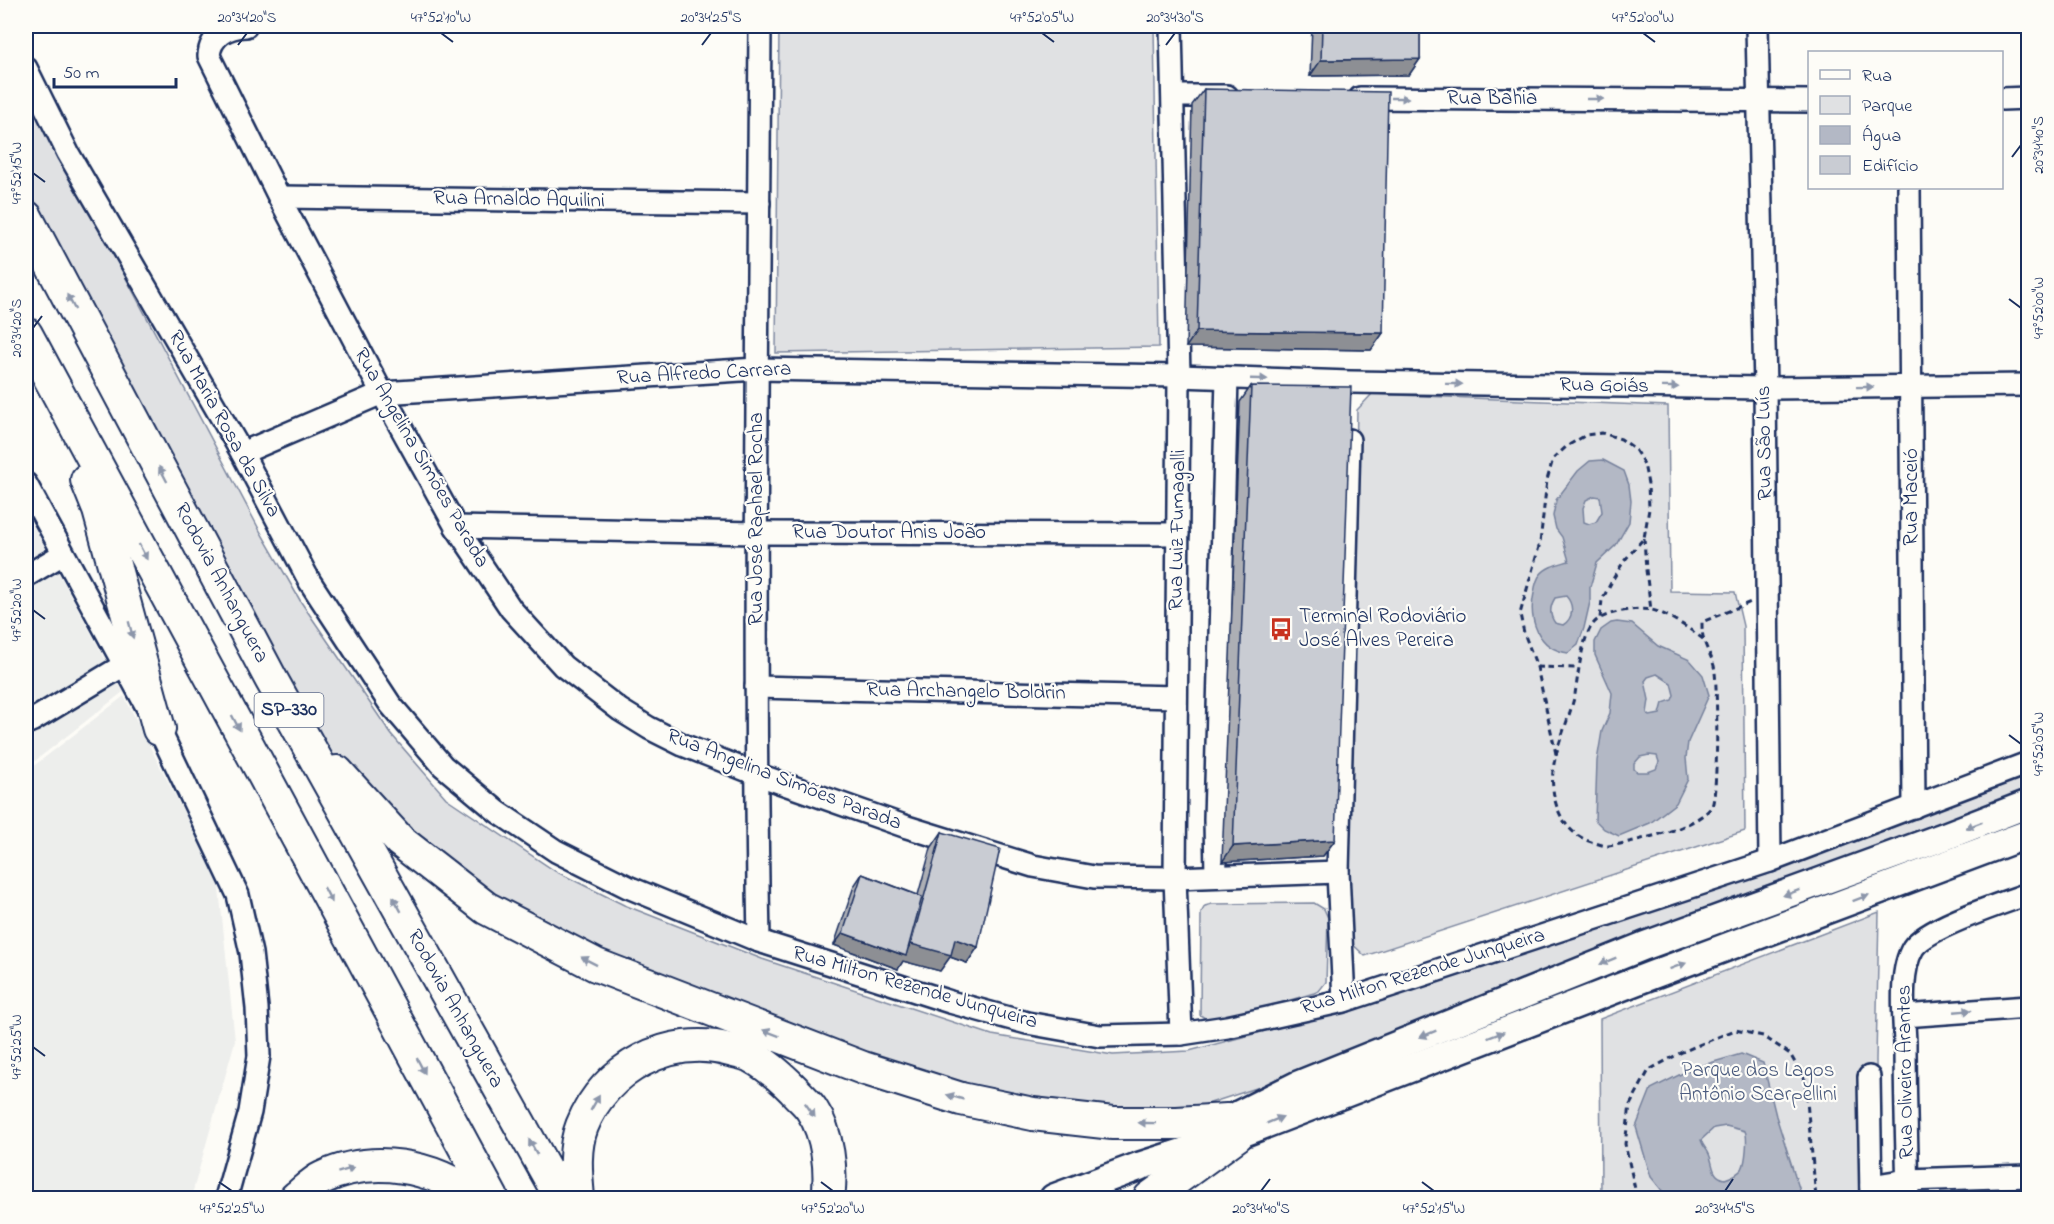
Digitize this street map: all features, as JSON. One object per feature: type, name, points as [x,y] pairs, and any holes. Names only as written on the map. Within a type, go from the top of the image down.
[{"type":"highway","name":"Rodovia Anhanguera","points":[[26,217],[271,679],[561,1198]]},
{"type":"highway","points":[[32,345],[99,510],[159,729]]},
{"type":"highway","name":"SP-330","points":[[32,345],[492,1198]]},
{"type":"highway","points":[[271,679],[338,773],[400,841],[486,908],[596,965],[863,1068],[961,1099],[1033,1114],[1113,1123],[1177,1123],[1232,1128]]},
{"type":"highway","points":[[578,1198],[575,1166],[581,1127],[601,1092],[636,1061],[674,1047],[711,1045],[750,1055],[778,1074],[813,1111],[825,1141],[831,1178],[828,1198]]},
{"type":"highway","points":[[1150,1198],[1232,1128]]},
{"type":"highway","points":[[297,1198],[320,1178],[365,1164],[416,1168],[459,1185],[476,1198]]},
{"type":"main road","points":[[1232,1128],[1298,1085],[1644,946],[2028,804]]},
{"type":"main road","points":[[1054,1198],[1232,1128],[1652,975],[2028,834]]},
{"type":"street","name":"Rua Angelina Simões Parada","points":[[246,26],[237,26],[224,31],[215,39],[209,56],[279,198],[456,527],[511,609],[563,666],[593,691],[649,728],[683,745],[756,774],[907,827],[1033,866],[1094,877],[1279,876],[1338,872]]},
{"type":"street","name":"Rua José Raphael Rocha","points":[[759,941],[756,533],[760,26]]},
{"type":"street","name":"Rua Luiz Fumagalli","points":[[1171,26],[1179,376],[1175,878],[1181,1034]]},
{"type":"street","name":"Rua São Luís","points":[[1757,26],[1765,388],[1770,861]]},
{"type":"street","name":"Rua Maria Rosa da Silva","points":[[26,68],[68,153],[242,453],[310,582],[390,704],[443,766]]},
{"type":"street","points":[[1174,96],[1244,97]]},
{"type":"street","name":"Rua Bahia","points":[[1337,97],[1808,101]]},
{"type":"street","points":[[2003,99],[2028,98]]},
{"type":"street","name":"Rua Maceió","points":[[1909,189],[1914,807]]},
{"type":"street","name":"Rua Arnaldo Aquilini","points":[[279,198],[759,203]]},
{"type":"street","name":"Rua Alfredo Carrara","points":[[242,453],[382,393],[757,369],[1179,376]]},
{"type":"street","name":"Rua Goiás","points":[[1179,376],[1350,382],[1765,388],[2028,385]]},
{"type":"street","points":[[1216,876],[1215,819],[1227,378]]},
{"type":"street","points":[[1344,1001],[1338,872],[1350,382]]},
{"type":"street","points":[[26,484],[159,729],[237,895],[251,953],[258,1008],[258,1056],[250,1112],[226,1198]]},
{"type":"street","name":"Rua Doutor Anis João","points":[[456,527],[756,533],[1178,534]]},
{"type":"street","points":[[26,576],[63,554]]},
{"type":"street","points":[[26,723],[124,665]]},
{"type":"street","name":"Rua Archangelo Boldrin","points":[[756,687],[1176,698]]},
{"type":"street","name":"Rua Milton Rezende Junqueira","points":[[443,766],[498,812],[556,851],[628,887],[759,941],[950,1002],[1028,1023],[1100,1036],[1181,1034],[1227,1027],[1344,1001],[1770,861],[2028,763]]},
{"type":"street","name":"Rua Oliveiro Arantes","points":[[1907,1189],[1904,1016],[1905,976],[1908,960],[1914,946],[1930,933],[2028,894]]},
{"type":"street","points":[[1904,1016],[2028,1007]]},
{"type":"street","points":[[1869,1077],[1871,1192],[2028,1176]]},
{"type":"path","points":[[1556,754],[1537,667],[1524,633],[1520,614],[1540,543],[1547,480],[1553,459],[1586,435],[1602,433],[1621,439],[1634,448],[1644,464],[1649,509],[1644,538],[1652,610]]},
{"type":"path","points":[[1600,618],[1602,600],[1613,579],[1624,561],[1644,538]]},
{"type":"path","points":[[1703,639],[1652,610],[1606,614],[1593,622],[1578,668],[1575,693],[1556,754],[1553,792],[1558,814],[1571,832],[1588,841],[1608,846],[1674,830],[1697,820],[1712,806],[1716,788],[1716,689],[1714,666],[1703,639],[1702,622],[1766,596]]},
{"type":"path","points":[[1537,667],[1578,668]]},
{"type":"path","points":[[1637,1198],[1625,1144],[1630,1105],[1649,1070],[1682,1052],[1735,1030],[1764,1036],[1790,1054],[1805,1080],[1816,1198]]},
{"type":"shaded area","points":[[26,513],[123,692],[26,768]]},
{"type":"shaded area","points":[[124,696],[218,879],[235,1041],[191,1198],[26,1198],[26,772]]},
{"type":"green space","points":[[779,26],[1154,26],[1159,347],[776,353]]},
{"type":"green space","points":[[26,84],[65,163],[260,531],[301,602],[391,734],[446,798],[555,871],[624,905],[762,959],[992,1035],[1113,1055],[1189,1051],[1346,1010],[2028,772],[2028,795],[1275,1082],[1204,1105],[1150,1115],[1038,1105],[904,1075],[677,987],[487,899],[405,837],[339,764],[278,681],[26,196]]},
{"type":"green space","points":[[1372,394],[1668,406],[1670,591],[1735,592],[1743,626],[1745,831],[1365,956],[1346,938],[1357,410]]},
{"type":"green space","points":[[1314,903],[1324,909],[1328,918],[1326,982],[1319,991],[1213,1023],[1200,1015],[1201,913],[1205,906],[1212,904]]},
{"type":"green space","name":"Parque dos Lagos Antônio Scarpellini","points":[[1879,912],[1876,1060],[1878,1198],[1601,1198],[1600,1019]]},
{"type":"water","points":[[1603,460],[1624,471],[1631,501],[1629,522],[1616,545],[1597,563],[1590,587],[1590,602],[1584,628],[1578,645],[1568,653],[1549,646],[1542,639],[1534,623],[1533,603],[1540,575],[1550,567],[1569,561],[1553,516],[1556,500],[1578,471],[1590,461]],"holes":[[[1594,496],[1600,497],[1602,512],[1596,522],[1589,524],[1584,522],[1583,508],[1586,500]],[[1566,596],[1572,611],[1569,619],[1563,625],[1555,623],[1551,610],[1555,598]]]},
{"type":"water","points":[[1611,623],[1632,624],[1658,646],[1690,660],[1703,675],[1709,695],[1688,742],[1686,758],[1688,779],[1676,803],[1650,823],[1619,836],[1604,829],[1595,820],[1597,761],[1602,731],[1610,713],[1612,693],[1595,655],[1595,642],[1601,630]],"holes":[[[1657,674],[1671,683],[1674,695],[1672,700],[1663,703],[1660,714],[1650,716],[1647,713],[1649,700],[1645,681],[1648,677]],[[1657,756],[1659,762],[1656,769],[1637,772],[1634,764],[1640,757]]]},
{"type":"water","points":[[1741,1054],[1763,1063],[1776,1116],[1800,1191],[1800,1198],[1668,1198],[1651,1177],[1636,1127],[1651,1089],[1693,1068]],"holes":[[[1726,1126],[1745,1131],[1746,1150],[1742,1169],[1730,1177],[1720,1178],[1715,1173],[1709,1154],[1701,1140],[1714,1128]]]},
{"type":"building","points":[[1322,26],[1420,26],[1420,59],[1321,60]]},
{"type":"building","points":[[1204,89],[1388,92],[1383,333],[1197,331]]},
{"type":"building","name":"Terminal Rodoviário José Alves Pereira","points":[[1251,386],[1351,387],[1335,840],[1233,846]]},
{"type":"building","points":[[942,832],[1000,849],[978,947],[955,939],[951,955],[911,944]]},
{"type":"building","points":[[862,874],[922,897],[906,956],[843,933]]},
{"type":"place","name":"Terminal Rodoviário José Alves Pereira","points":[[1281,629]]}]
